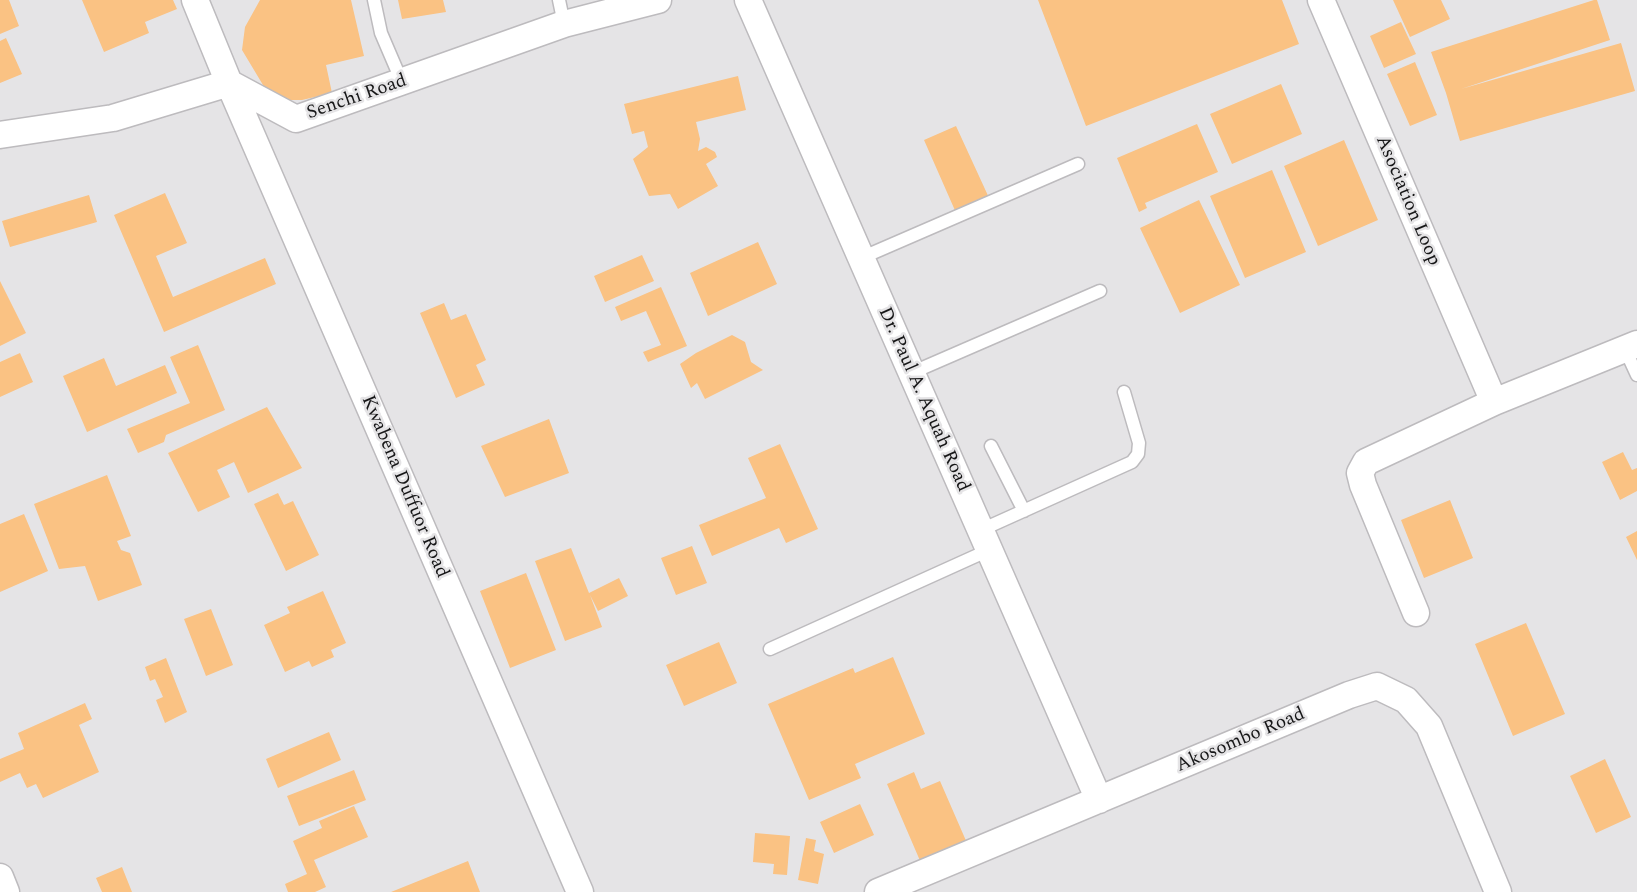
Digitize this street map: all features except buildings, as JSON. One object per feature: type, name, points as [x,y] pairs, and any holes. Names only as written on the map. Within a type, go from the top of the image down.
[{"type":"street","name":"Kwabena Duffuor Road","points":[[196,0],[229,83],[580,892]]},
{"type":"street","name":"Senchi Road","points":[[229,83],[296,119],[402,82],[562,12],[658,0]]},
{"type":"street","name":"Dr. Paul A. Aquah Road","points":[[748,0],[1100,800]]},
{"type":"street","name":"Asociation Loop","points":[[1321,0],[1494,402]]},
{"type":"street","points":[[0,134],[113,118],[229,83]]},
{"type":"street","points":[[1416,613],[1360,473],[1366,462],[1494,402],[1631,347]]},
{"type":"street","name":"Akosombo Road","points":[[878,892],[907,886],[1100,800],[1349,695],[1377,686],[1406,700],[1428,726],[1498,892]]},
{"type":"street","points":[[0,877],[6,892]]},
{"type":"lane","points":[[374,0],[381,33],[402,82]]},
{"type":"lane","points":[[861,258],[1078,164]]},
{"type":"lane","points":[[912,373],[1100,291]]},
{"type":"lane","points":[[1631,347],[1637,375]]},
{"type":"lane","points":[[770,649],[985,540],[1024,512],[1132,462],[1138,454],[1139,443],[1124,392]]},
{"type":"lane","points":[[991,446],[1024,512]]}]
